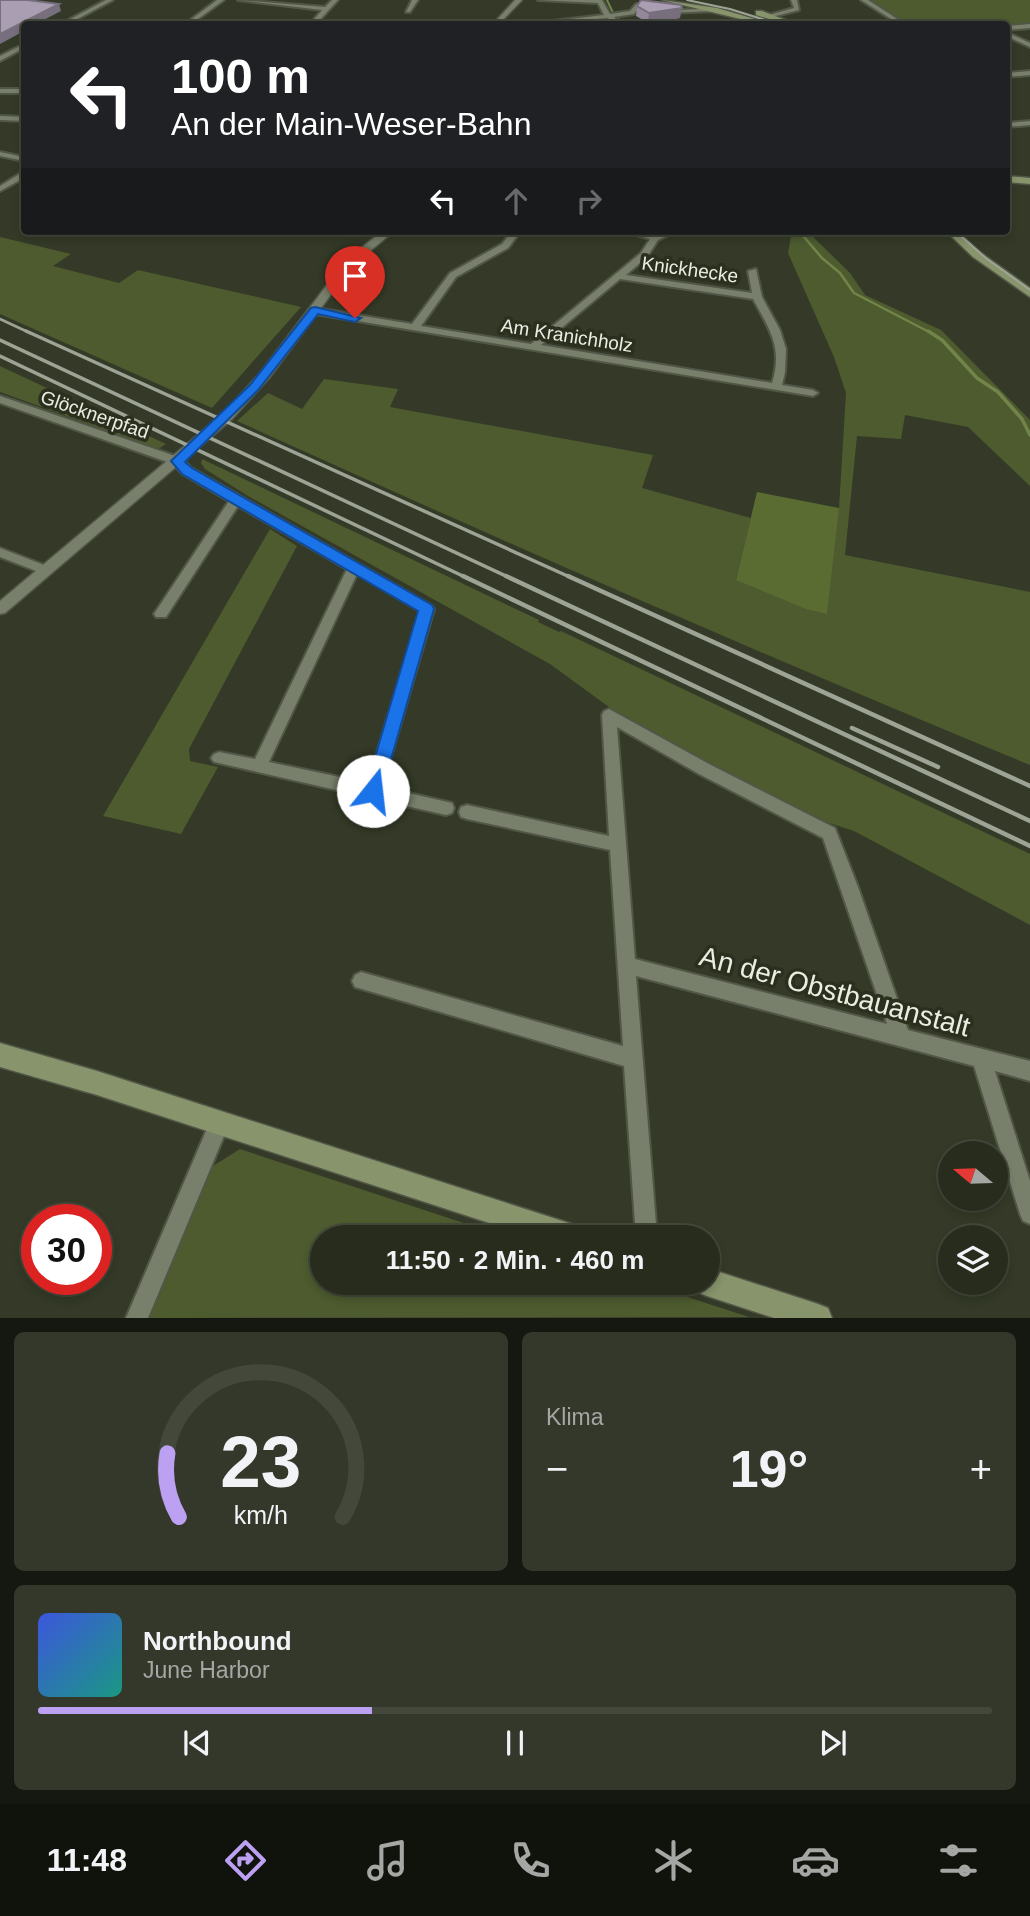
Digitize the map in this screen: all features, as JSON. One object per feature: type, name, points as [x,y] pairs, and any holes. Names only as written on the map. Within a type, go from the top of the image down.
[{"type":"main road","points":[[666,0],[768,20]]},
{"type":"main road","points":[[707,0],[768,20]]},
{"type":"main road","points":[[1010,179],[1030,181]]},
{"type":"main road","points":[[955,235],[977,255],[1030,293]]},
{"type":"main road","points":[[970,235],[1030,283]]},
{"type":"main road","points":[[0,1055],[97,1083],[535,1225]]},
{"type":"main road","points":[[720,1286],[818,1318]]},
{"type":"street","points":[[70,21],[110,0]]},
{"type":"street","points":[[192,21],[221,0]]},
{"type":"street","points":[[241,0],[326,9]]},
{"type":"street","points":[[316,21],[335,0]]},
{"type":"street","points":[[408,11],[415,0]]},
{"type":"street","points":[[500,21],[519,0]]},
{"type":"street","points":[[541,0],[600,1],[617,18]]},
{"type":"street","points":[[793,0],[801,17]]},
{"type":"street","points":[[864,0],[897,21]]},
{"type":"street","points":[[592,21],[632,13],[638,5]]},
{"type":"street","points":[[768,20],[797,9]]},
{"type":"street","points":[[658,10],[717,10]]},
{"type":"street","points":[[706,17],[717,10]]},
{"type":"street","points":[[1010,28],[1030,26]]},
{"type":"street","points":[[1010,36],[1030,45]]},
{"type":"street","points":[[0,59],[21,48]]},
{"type":"street","points":[[1010,75],[1030,73]]},
{"type":"street","points":[[0,92],[21,90]]},
{"type":"street","points":[[0,118],[21,119]]},
{"type":"street","points":[[1010,125],[1030,123]]},
{"type":"street","points":[[0,154],[21,158]]},
{"type":"street","points":[[0,189],[21,177]]},
{"type":"street","points":[[0,608],[228,416],[315,311],[337,279],[385,235]]},
{"type":"street","points":[[415,327],[453,275],[505,246],[514,235]]},
{"type":"street","points":[[643,235],[655,238],[663,235]]},
{"type":"street","points":[[533,347],[644,255],[655,238]]},
{"type":"street","name":"Knickhecke","points":[[753,271],[757,297],[782,346],[783,366],[776,386]]},
{"type":"street","name":"Knickhecke","points":[[618,276],[757,297]]},
{"type":"street","name":"Am Kranichholz","points":[[315,311],[813,393]]},
{"type":"street","name":"Glöcknerpfad","points":[[0,399],[177,461],[187,471],[353,569],[427,609],[373,791]]},
{"type":"street","points":[[161,614],[236,500]]},
{"type":"street","points":[[0,552],[44,570]]},
{"type":"street","points":[[260,765],[353,569]]},
{"type":"street","points":[[645,1225],[609,715],[704,769],[829,833],[901,1037]]},
{"type":"street","points":[[219,758],[446,808]]},
{"type":"street","points":[[467,812],[618,845]]},
{"type":"street","name":"An der Obstbauanstalt","points":[[626,965],[1030,1071]]},
{"type":"street","points":[[361,981],[634,1059]]},
{"type":"street","points":[[981,1058],[1030,1214]]},
{"type":"street","points":[[136,1318],[219,1124]]},
{"type":"green space","points":[[867,0],[1030,0],[1030,24],[1010,26],[1010,21],[900,21]]},
{"type":"green space","points":[[811,235],[850,273],[865,295],[941,330],[1030,420],[1030,486],[968,427],[905,415],[901,439],[857,436],[845,555],[1030,592],[1030,765],[830,682],[237,421],[268,393],[302,409],[324,379],[398,389],[390,407],[653,455],[642,488],[751,518],[736,580],[839,508],[846,393],[834,357],[788,253],[791,236]]},
{"type":"green space","points":[[0,237],[71,254],[53,266],[119,283],[138,270],[301,307],[212,408],[0,314]]},
{"type":"green space","points":[[0,366],[166,444],[158,449],[0,392]]},
{"type":"green space","points":[[202,459],[539,620],[538,622],[1030,854],[1030,925],[854,831],[801,814],[613,710],[550,664],[248,496],[205,469],[201,463]]},
{"type":"green space","points":[[757,492],[839,508],[827,614],[806,609],[736,580]]},
{"type":"green space","points":[[270,529],[297,546],[189,749],[190,761],[218,767],[181,834],[103,816]]},
{"type":"green space","points":[[240,1149],[470,1225],[310,1225],[310,1295],[681,1295],[749,1317],[149,1318],[213,1166]]},
{"type":"building","points":[[0,0],[59,4],[21,21],[0,34]]},
{"type":"building","points":[[641,0],[681,5],[682,8],[649,13],[637,6]]},
{"type":"waterway","points":[[607,0],[615,17],[622,21]]},
{"type":"waterway","points":[[802,235],[822,258],[840,273],[854,293],[931,333]]},
{"type":"waterway","points":[[928,331],[942,340],[977,378],[998,392],[1022,419],[1030,435]]},
{"type":"tram line","points":[[687,0],[768,21]]},
{"type":"tram line","points":[[960,235],[1030,290]]},
{"type":"railway","points":[[0,319],[30,333]]},
{"type":"railway","points":[[26,331],[572,578]]},
{"type":"railway","points":[[0,340],[510,578]]},
{"type":"railway","points":[[0,356],[467,578]]},
{"type":"railway","points":[[463,576],[1030,846]]},
{"type":"railway","points":[[506,576],[1030,821]]},
{"type":"railway","points":[[568,576],[1030,786]]},
{"type":"railway","points":[[852,728],[938,767]]},
{"type":"route","points":[[355,318],[315,311],[265,375],[228,416],[177,461],[187,471],[353,569],[427,609],[373,791]]}]
